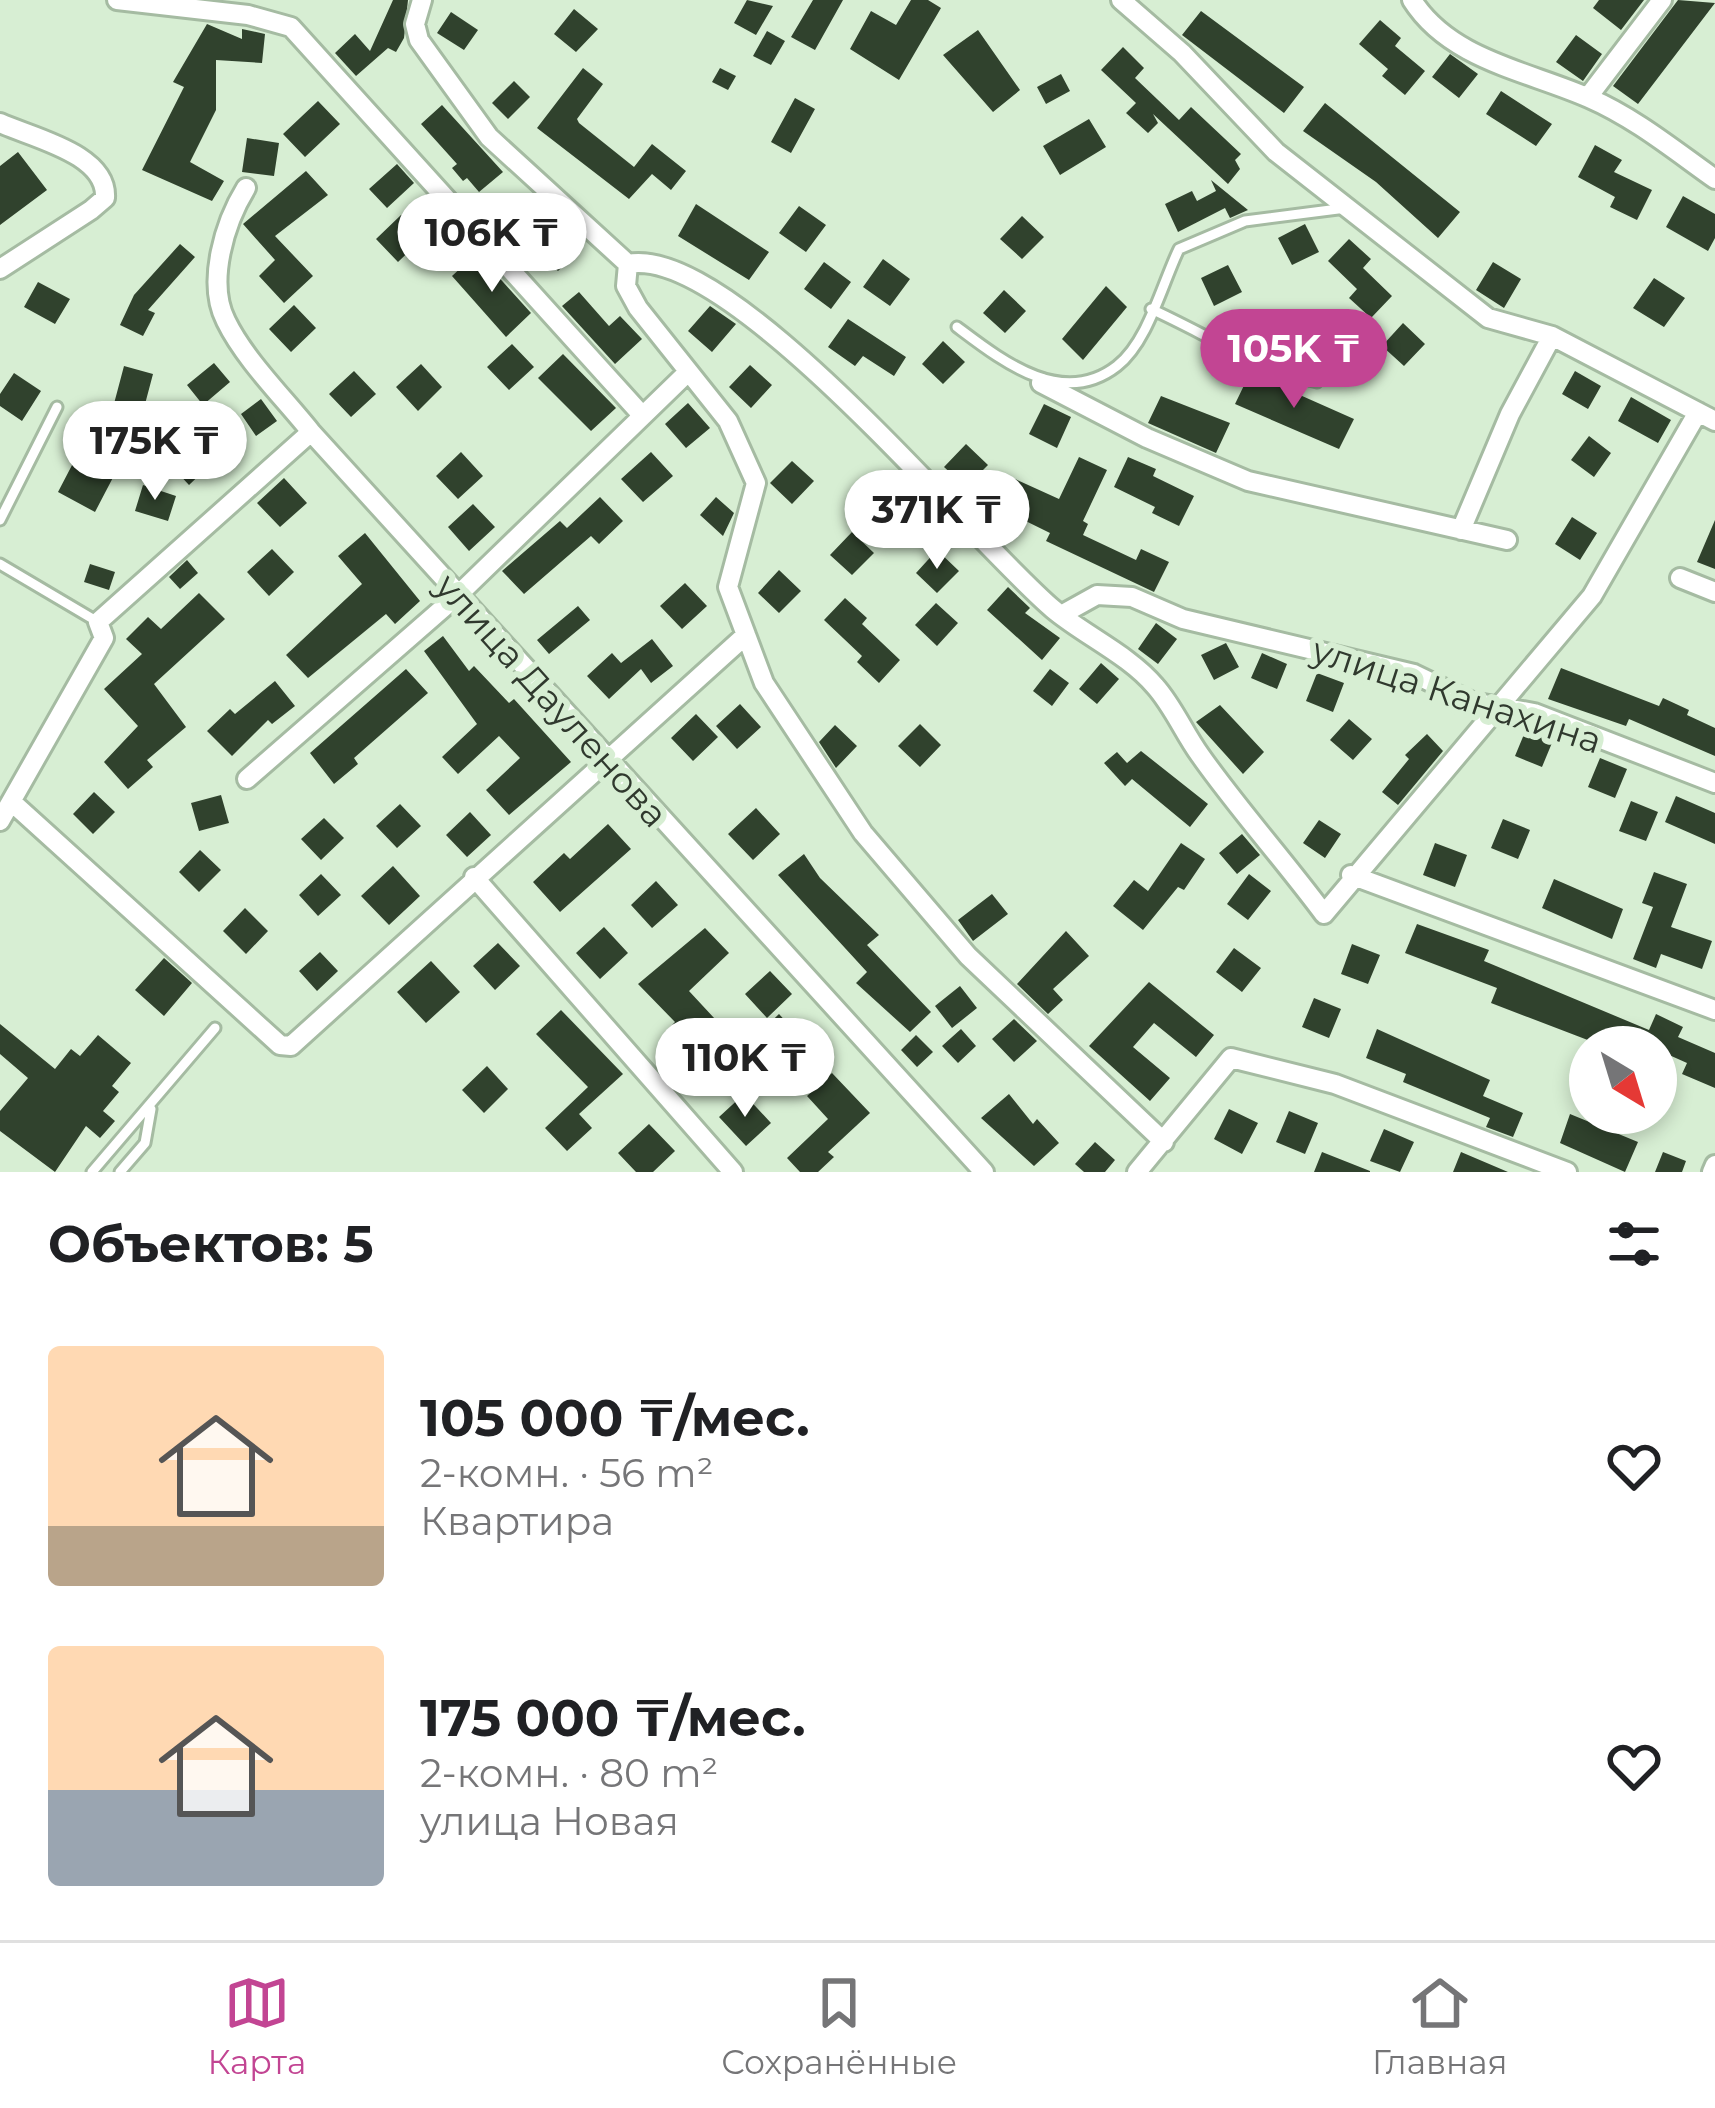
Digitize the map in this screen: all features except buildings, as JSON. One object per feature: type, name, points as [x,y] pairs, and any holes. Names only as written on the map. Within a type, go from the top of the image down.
[{"type":"street","points":[[118,0],[248,15],[291,26],[640,414]]},
{"type":"street","points":[[422,0],[415,23],[419,40],[489,137],[628,264]]},
{"type":"street","points":[[628,264],[643,261],[677,272],[725,297],[889,440],[1061,615],[1154,684],[1201,758],[1324,914],[1351,875],[1502,708],[1592,596],[1707,417],[1552,336],[1488,318],[1276,152],[1182,53],[1121,0]]},
{"type":"street","points":[[1412,0],[1425,20],[1456,42],[1632,120],[1715,179]]},
{"type":"street","points":[[1588,98],[1662,0]]},
{"type":"street","points":[[0,268],[91,210],[105,198],[106,184],[99,172],[80,159],[3,128]]},
{"type":"street","name":"улица Дауленова","points":[[246,188],[226,221],[220,248],[224,319],[311,433],[984,1172]]},
{"type":"street","points":[[628,264],[626,286],[638,308],[728,421],[756,483],[728,587],[764,683],[863,833],[968,956],[1164,1142]]},
{"type":"street","points":[[1461,530],[1510,414],[1552,336]]},
{"type":"street","points":[[247,779],[458,595],[688,372]]},
{"type":"street","points":[[1041,383],[1147,439],[1248,482],[1507,540]]},
{"type":"street","points":[[0,821],[14,804],[104,638],[98,622],[311,433]]},
{"type":"street","points":[[1680,578],[1715,592]]},
{"type":"street","name":"улица Канахина","points":[[1061,615],[1096,595],[1132,597],[1183,620],[1381,663],[1472,702],[1534,713],[1715,784]]},
{"type":"street","points":[[14,804],[285,1048],[746,634]]},
{"type":"street","points":[[1351,875],[1715,1010]]},
{"type":"street","points":[[474,877],[733,1172]]},
{"type":"street","points":[[1137,1172],[1231,1058],[1335,1084],[1567,1172]]},
{"type":"lane","points":[[957,327],[1041,383],[1086,379],[1117,366],[1179,249],[1245,221],[1346,208]]},
{"type":"lane","points":[[1151,309],[1226,343],[1274,372],[1317,382]]},
{"type":"lane","points":[[0,520],[57,407]]},
{"type":"lane","points":[[0,564],[98,622]]},
{"type":"lane","points":[[92,1172],[151,1109],[214,1028]]},
{"type":"lane","points":[[120,1172],[145,1143],[151,1109]]}]
